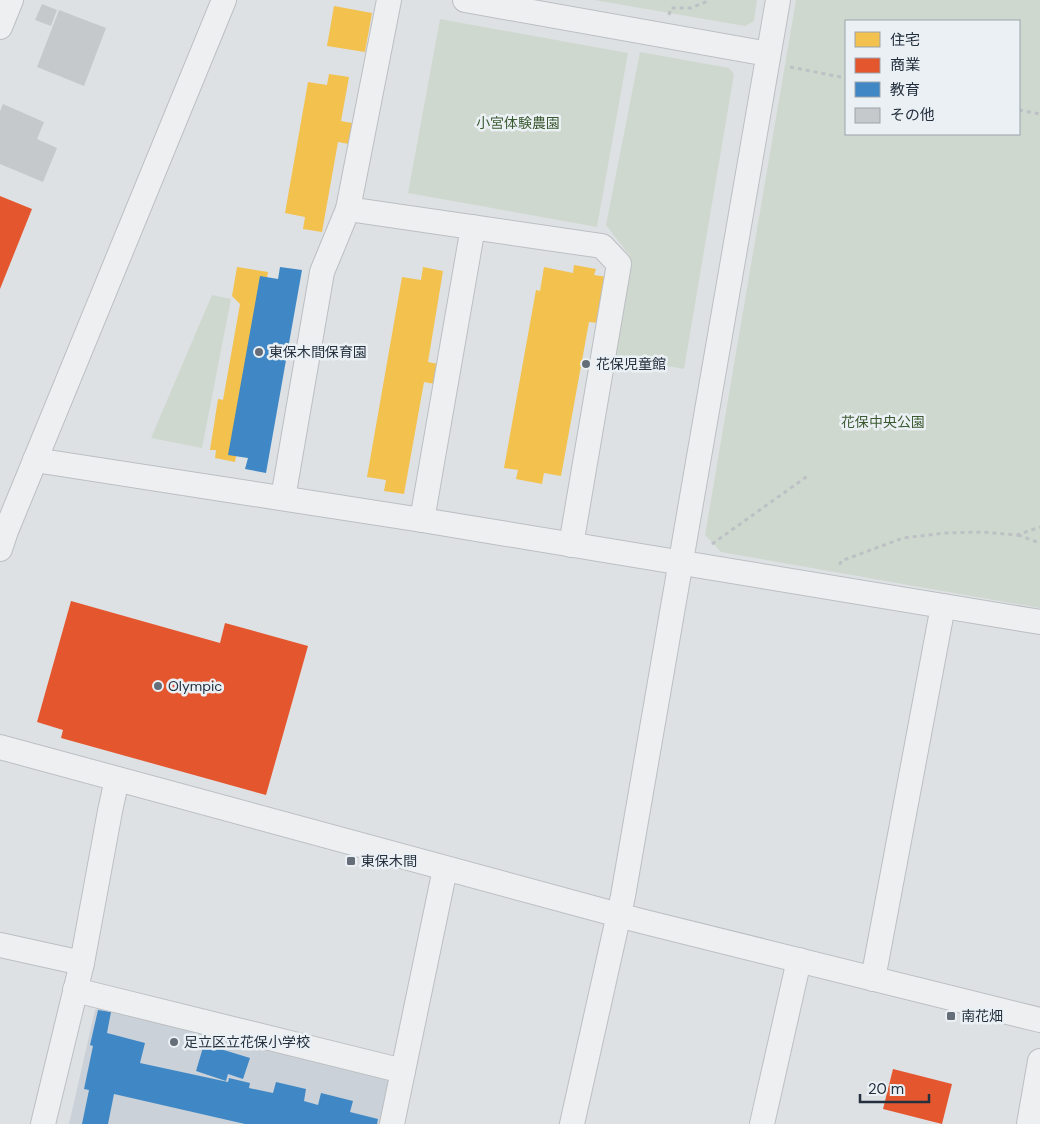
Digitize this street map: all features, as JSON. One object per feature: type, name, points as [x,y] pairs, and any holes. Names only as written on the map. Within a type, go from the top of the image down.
[{"type":"street","points":[[0,27],[11,0]]},
{"type":"street","points":[[2,537],[36,460],[224,0]]},
{"type":"street","points":[[283,498],[322,272],[348,209],[390,0]]},
{"type":"street","points":[[465,0],[768,54]]},
{"type":"street","points":[[572,1124],[619,915],[778,0]]},
{"type":"street","points":[[348,209],[602,246],[619,264],[571,545]]},
{"type":"street","points":[[422,520],[473,227]]},
{"type":"street","points":[[36,460],[422,520],[1040,622]]},
{"type":"street","points":[[874,979],[944,606]]},
{"type":"street","points":[[0,747],[619,915],[1040,1020]]},
{"type":"street","points":[[43,1124],[82,963],[108,821],[118,780]]},
{"type":"street","points":[[392,1124],[445,869]]},
{"type":"street","points":[[0,944],[82,963]]},
{"type":"street","points":[[762,1124],[799,960]]},
{"type":"street","points":[[75,990],[403,1071]]},
{"type":"street","points":[[1029,1124],[1040,1061]]},
{"type":"path","points":[[668,22],[671,8],[692,8],[710,0]]},
{"type":"path","points":[[789,67],[845,78]]},
{"type":"path","points":[[1020,110],[1040,114]]},
{"type":"path","points":[[712,544],[809,475]]},
{"type":"path","points":[[1017,535],[1040,527]]},
{"type":"path","points":[[839,569],[841,561],[903,538],[945,533],[982,532],[1017,535],[1040,542]]},
{"type":"shaded area","name":"足立区立花保小学校","points":[[105,1004],[390,1074],[393,1081],[384,1124],[69,1124],[95,1010]]},
{"type":"green space","points":[[594,0],[757,0],[754,21],[745,26]]},
{"type":"green space","name":"花保中央公園","points":[[796,0],[1040,0],[1040,608],[721,552],[705,535]]},
{"type":"green space","name":"小宮体験農園","points":[[440,19],[628,53],[597,227],[408,193]]},
{"type":"green space","points":[[640,52],[729,68],[734,74],[684,369],[613,356],[630,256],[606,225]]},
{"type":"green space","points":[[212,295],[231,299],[202,448],[151,438]]},
{"type":"building: 住宅","points":[[334,6],[372,13],[365,52],[327,46]]},
{"type":"building: 住宅","points":[[329,74],[349,77],[341,121],[352,123],[349,144],[338,142],[322,232],[303,229],[305,217],[285,213],[308,82],[327,85]]},
{"type":"building: 住宅","points":[[574,265],[596,269],[594,275],[607,277],[598,323],[589,322],[561,476],[544,473],[542,484],[516,479],[518,470],[504,468],[536,290],[540,291],[544,267],[573,273]]},
{"type":"building: 住宅","points":[[237,267],[268,272],[235,462],[215,458],[216,450],[210,450],[218,399],[223,400],[240,304],[232,296]]},
{"type":"building: 住宅","points":[[423,267],[443,271],[428,362],[438,364],[435,384],[424,382],[404,494],[384,491],[386,480],[367,477],[402,277],[421,280]]},
{"type":"building: 商業","points":[[0,196],[32,209],[0,289]]},
{"type":"building: 商業","points":[[71,601],[220,643],[225,623],[308,646],[266,795],[61,738],[63,730],[37,722]]},
{"type":"building: 商業","points":[[893,1069],[952,1084],[942,1124],[883,1109]]},
{"type":"building: 教育","points":[[280,267],[302,270],[266,473],[245,469],[248,458],[228,455],[260,276],[278,279]]},
{"type":"building: 教育","points":[[98,1010],[111,1012],[107,1033],[145,1043],[140,1063],[228,1082],[229,1078],[250,1083],[249,1088],[273,1093],[276,1082],[306,1089],[304,1101],[318,1105],[321,1093],[353,1101],[350,1112],[378,1119],[377,1124],[245,1124],[114,1094],[108,1124],[82,1124],[89,1090],[84,1089],[93,1046],[90,1045]]},
{"type":"building: 教育","points":[[204,1044],[250,1058],[243,1079],[228,1074],[226,1081],[196,1071]]},
{"type":"building: その他","points":[[42,4],[57,10],[51,26],[35,20]]},
{"type":"building: その他","points":[[59,10],[106,28],[84,86],[37,67]]},
{"type":"building: その他","points":[[3,104],[44,122],[37,139],[57,148],[43,182],[0,164],[0,111]]},
{"type":"place","name":"東保木間保育園","points":[[259,352]]},
{"type":"place","name":"花保児童館","points":[[586,364]]},
{"type":"place","name":"Olympic","points":[[158,686]]},
{"type":"place","name":"東保木間","points":[[351,861]]},
{"type":"place","name":"南花畑","points":[[951,1016]]},
{"type":"place","name":"足立区立花保小学校","points":[[174,1042]]}]
